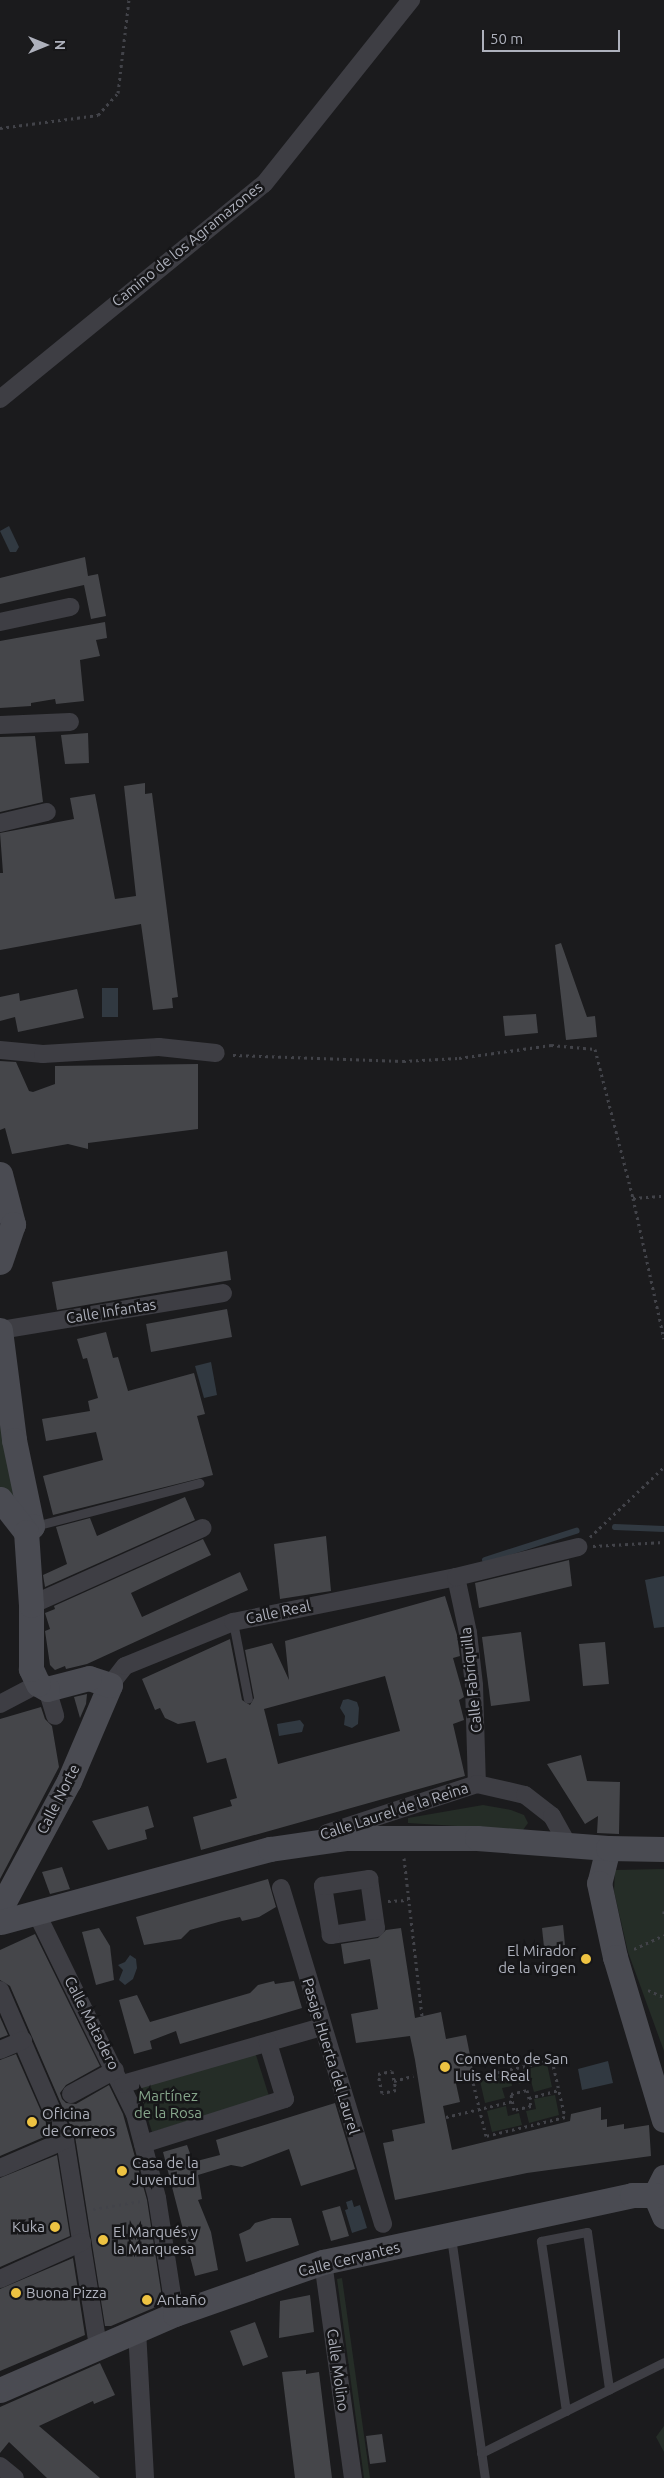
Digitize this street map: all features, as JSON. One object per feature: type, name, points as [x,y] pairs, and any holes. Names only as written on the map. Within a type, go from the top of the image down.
[{"type":"street","name":"Camino de los Agramazones","points":[[0,399],[264,184],[411,0]]},
{"type":"street","points":[[0,622],[70,607]]},
{"type":"street","points":[[0,725],[70,722]]},
{"type":"street","points":[[0,823],[46,812]]},
{"type":"street","points":[[0,1050],[44,1054],[159,1047],[216,1053]]},
{"type":"street","points":[[0,1174],[13,1224],[0,1262]]},
{"type":"street","name":"Calle Infantas","points":[[43,1686],[31,1669],[29,1529],[12,1424],[0,1330],[223,1293]]},
{"type":"street","points":[[1,1504],[29,1529]]},
{"type":"street","points":[[31,1605],[202,1528]]},
{"type":"street","name":"Calle Real","points":[[110,1685],[125,1666],[233,1622],[456,1577],[578,1547]]},
{"type":"street","name":"Calle Fabriquilla","points":[[456,1577],[468,1633],[474,1685],[477,1784]]},
{"type":"street","points":[[0,1704],[43,1686],[89,1678],[110,1685]]},
{"type":"street","name":"Calle Norte","points":[[0,1909],[69,1781],[110,1685]]},
{"type":"street","points":[[43,1686],[54,1716]]},
{"type":"street","name":"Calle Laurel de la Reina","points":[[0,1922],[286,1846],[477,1784],[526,1795],[552,1816],[568,1845]]},
{"type":"street","name":"Calle Laurel de la Reina","points":[[286,1846],[345,1838],[477,1838],[608,1848],[664,1848]]},
{"type":"street","points":[[608,1848],[599,1883],[615,1956],[664,2120]]},
{"type":"street","name":"Pasaje Huerta del Laurel","points":[[281,1888],[383,2224]]},
{"type":"street","name":"Calle Matadero","points":[[36,1912],[119,2077],[143,2144],[157,2198],[176,2314]]},
{"type":"street","points":[[0,1922],[0,1935]]},
{"type":"street","points":[[0,1990],[65,2140],[78,2211],[98,2347]]},
{"type":"street","points":[[71,2094],[119,2077],[268,2043],[322,2027]]},
{"type":"street","points":[[0,2050],[23,2040]]},
{"type":"street","points":[[143,2144],[285,2099],[268,2043]]},
{"type":"street","points":[[0,2168],[65,2140]]},
{"type":"street","name":"Calle Cervantes","points":[[0,2390],[176,2314],[323,2262],[632,2195],[661,2196]]},
{"type":"street","points":[[0,2279],[82,2242]]},
{"type":"street","name":"Calle Molino","points":[[323,2262],[353,2478]]},
{"type":"street","points":[[138,2330],[144,2478]]},
{"type":"street","points":[[0,2466],[15,2478]]},
{"type":"lane","points":[[29,1529],[199,1483]]},
{"type":"lane","points":[[233,1622],[248,1699]]},
{"type":"lane","points":[[566,2411],[541,2241],[587,2232],[609,2389]]},
{"type":"lane","points":[[451,2234],[485,2478]]},
{"type":"lane","points":[[481,2453],[664,2362]]},
{"type":"path","points":[[0,128],[98,115],[118,93],[129,0]]},
{"type":"path","points":[[216,1053],[403,1061],[459,1058],[551,1045],[595,1048],[633,1198],[664,1338]]},
{"type":"path","points":[[633,1198],[664,1196]]},
{"type":"path","points":[[578,1547],[664,1467]]},
{"type":"path","points":[[578,1547],[664,1542]]},
{"type":"path","points":[[404,1857],[422,2016]]},
{"type":"path","points":[[615,1956],[664,1935]]},
{"type":"path","points":[[552,2060],[559,2090],[565,2117],[486,2136],[472,2078],[552,2060]]},
{"type":"path","points":[[392,2071],[394,2081],[396,2090],[382,2093],[378,2074],[392,2071]]},
{"type":"path","points":[[394,2081],[413,2076]]},
{"type":"path","points":[[527,2090],[531,2106],[514,2110],[513,2101],[511,2094],[527,2090]]},
{"type":"path","points":[[528,2098],[559,2090]]},
{"type":"path","points":[[446,2117],[513,2101]]},
{"type":"path","points":[[78,2211],[157,2198]]},
{"type":"green space","points":[[0,1412],[18,1503],[0,1489]]},
{"type":"green space","points":[[483,1805],[511,1810],[524,1815],[528,1823],[523,1830],[408,1823],[408,1818]]},
{"type":"green space","points":[[664,1869],[664,2051],[628,1952],[614,1891],[615,1870]]},
{"type":"green space","name":"Martínez de la Rosa","points":[[255,2052],[269,2096],[152,2132],[138,2088]]},
{"type":"green space","points":[[547,2064],[552,2087],[534,2092],[531,2081],[519,2084],[516,2072]]},
{"type":"green space","points":[[510,2073],[512,2086],[502,2088],[505,2098],[485,2103],[480,2081]]},
{"type":"green space","points":[[555,2095],[559,2115],[529,2123],[526,2111],[536,2109],[534,2099]]},
{"type":"green space","points":[[506,2106],[508,2116],[519,2113],[522,2125],[492,2132],[487,2111]]},
{"type":"green space","points":[[342,2278],[370,2478],[364,2478],[337,2279]]},
{"type":"green space","points":[[664,2426],[664,2452],[656,2437]]},
{"type":"shaded area","points":[[9,526],[19,547],[16,552],[10,552],[0,531]]},
{"type":"shaded area","points":[[102,988],[118,988],[118,1017],[102,1017]]},
{"type":"shaded area","points":[[211,1362],[217,1395],[204,1398],[195,1366]]},
{"type":"shaded area","points":[[664,1576],[664,1627],[654,1628],[645,1580]]},
{"type":"shaded area","points":[[348,1699],[357,1702],[359,1708],[358,1724],[352,1728],[344,1725],[345,1716],[340,1708],[343,1700]]},
{"type":"shaded area","points":[[300,1720],[304,1725],[302,1732],[279,1736],[277,1724]]},
{"type":"shaded area","points":[[130,1955],[136,1959],[137,1968],[133,1979],[125,1985],[119,1980],[123,1970],[118,1965],[125,1962]]},
{"type":"shaded area","points":[[608,2061],[613,2083],[582,2090],[578,2069]]},
{"type":"shaded area","points":[[352,2200],[354,2207],[360,2205],[367,2228],[352,2233],[345,2210],[348,2209],[346,2202]]},
{"type":"building","points":[[85,557],[88,576],[98,574],[106,616],[91,619],[84,585],[0,604],[0,578]]},
{"type":"building","points":[[105,622],[107,638],[96,640],[100,656],[80,660],[84,701],[56,704],[55,699],[31,703],[31,706],[0,708],[0,641]]},
{"type":"building","points":[[88,733],[89,763],[65,764],[61,735]]},
{"type":"building","points":[[35,736],[43,802],[0,812],[0,737]]},
{"type":"building","points":[[145,783],[145,794],[152,793],[178,997],[172,998],[173,1008],[153,1010],[141,924],[0,950],[0,873],[3,873],[0,833],[74,819],[70,798],[95,794],[115,899],[136,896],[124,786]]},
{"type":"building","points":[[561,943],[587,1017],[595,1016],[597,1037],[566,1040],[555,945]]},
{"type":"building","points":[[77,989],[84,1018],[18,1032],[15,1017],[0,1021],[0,997],[19,993],[20,1001]]},
{"type":"building","points":[[536,1014],[538,1033],[505,1036],[503,1016]]},
{"type":"building","points":[[0,1061],[16,1062],[29,1091],[33,1092],[55,1084],[55,1066],[198,1064],[198,1129],[88,1143],[88,1149],[68,1144],[12,1154],[5,1128],[0,1130]]},
{"type":"building","points":[[227,1251],[231,1280],[57,1310],[52,1282]]},
{"type":"building","points":[[227,1309],[232,1337],[151,1352],[146,1324]]},
{"type":"building","points":[[106,1332],[113,1358],[118,1357],[128,1391],[194,1373],[205,1414],[197,1416],[213,1475],[53,1515],[43,1476],[103,1460],[96,1432],[46,1441],[42,1419],[90,1411],[88,1401],[98,1398],[87,1358],[83,1359],[77,1339]]},
{"type":"building","points":[[185,1497],[195,1520],[45,1587],[43,1575],[67,1564],[56,1527],[90,1518],[97,1536]]},
{"type":"building","points":[[326,1536],[331,1591],[280,1599],[274,1544]]},
{"type":"building","points":[[203,1539],[211,1555],[131,1593],[142,1617],[240,1572],[248,1590],[87,1664],[66,1669],[65,1666],[55,1670],[50,1665],[45,1631],[50,1629],[45,1613],[55,1609],[54,1606]]},
{"type":"building","points":[[569,1560],[572,1586],[479,1608],[475,1583]]},
{"type":"building","points":[[445,1596],[457,1635],[460,1656],[453,1658],[464,1697],[459,1700],[464,1720],[453,1724],[465,1776],[201,1850],[193,1817],[232,1806],[230,1800],[237,1798],[226,1758],[207,1763],[195,1721],[178,1724],[165,1718],[160,1708],[155,1710],[142,1679],[230,1639],[242,1700],[250,1705],[254,1698],[245,1650],[272,1643],[289,1680],[285,1641]],"holes":[[[385,1676],[400,1731],[278,1764],[264,1709]]]},
{"type":"building","points":[[521,1632],[530,1701],[491,1706],[482,1637]]},
{"type":"building","points":[[605,1642],[609,1684],[583,1686],[579,1644]]},
{"type":"building","points":[[87,1694],[86,1704],[80,1718],[74,1697]]},
{"type":"building","points":[[41,1707],[45,1719],[52,1726],[59,1767],[0,1879],[0,1719]]},
{"type":"building","points":[[581,1755],[587,1781],[620,1782],[619,1834],[597,1833],[598,1816],[585,1824],[547,1764]]},
{"type":"building","points":[[148,1806],[154,1827],[145,1830],[147,1839],[108,1850],[92,1821]]},
{"type":"building","points":[[62,1867],[70,1889],[50,1894],[42,1872]]},
{"type":"building","points":[[268,1879],[276,1907],[259,1917],[242,1921],[240,1917],[222,1921],[190,1930],[181,1939],[144,1945],[136,1917]]},
{"type":"building","points":[[563,1925],[565,1945],[544,1947],[542,1928]]},
{"type":"building","points":[[99,1928],[110,1946],[114,1980],[96,1985],[82,1932]]},
{"type":"building","name":"Convento de San Luis el Real","points":[[401,1928],[415,2018],[441,2012],[446,2039],[466,2035],[474,2075],[455,2079],[460,2102],[443,2106],[452,2150],[570,2121],[571,2114],[601,2107],[601,2120],[607,2119],[607,2127],[624,2124],[624,2129],[649,2125],[651,2156],[527,2173],[395,2200],[383,2143],[394,2141],[392,2130],[425,2123],[410,2036],[356,2043],[351,2014],[378,2009],[370,1959],[344,1964],[341,1944],[378,1938],[386,1930]]},
{"type":"building","points":[[35,1934],[100,2066],[66,2085],[60,2093],[62,2099],[66,2103],[76,2104],[109,2085],[123,2114],[147,2200],[163,2304],[111,2326],[105,2326],[75,2136],[10,1986],[0,1980],[0,1950]]},
{"type":"building","points":[[274,1981],[275,1984],[294,1981],[302,2008],[180,2044],[176,2031],[150,2041],[152,2049],[134,2054],[119,2000],[137,1995],[150,2022],[250,1993],[258,1985]]},
{"type":"building","points":[[0,2017],[8,2035],[0,2038]]},
{"type":"building","points":[[16,2054],[51,2134],[0,2156],[0,2060]]},
{"type":"building","points":[[335,2103],[355,2169],[301,2186],[289,2149],[242,2167],[231,2165],[198,2175],[202,2199],[198,2200],[211,2232],[218,2270],[195,2276],[163,2152],[187,2145],[193,2162],[220,2155],[216,2140]]},
{"type":"building","points":[[57,2155],[70,2236],[0,2267],[0,2178]]},
{"type":"building","points":[[340,2206],[349,2236],[331,2241],[322,2211]]},
{"type":"building","points":[[272,2218],[291,2218],[299,2245],[246,2262],[239,2234],[250,2229],[255,2223]]},
{"type":"building","points":[[73,2258],[85,2335],[0,2371],[0,2289]]},
{"type":"building","points":[[310,2295],[314,2332],[279,2338],[280,2301]]},
{"type":"building","points":[[255,2322],[268,2357],[243,2366],[230,2331]]},
{"type":"building","points":[[100,2363],[115,2395],[94,2404],[93,2401],[39,2426],[100,2478],[47,2478],[9,2442],[0,2453],[0,2407]]},
{"type":"building","points":[[306,2370],[306,2374],[319,2372],[332,2478],[295,2478],[282,2372]]},
{"type":"building","points":[[382,2434],[386,2462],[370,2464],[366,2436]]},
{"type":"waterway","points":[[615,1527],[664,1529]]},
{"type":"waterway","points":[[485,1560],[576,1531]]},
{"type":"place","name":"El Mirador de la virgen","points":[[586,1959]]},
{"type":"place","name":"Convento de San Luis el Real","points":[[445,2067]]},
{"type":"place","name":"Oficina de Correos","points":[[32,2122]]},
{"type":"place","name":"Casa de la Juventud","points":[[122,2171]]},
{"type":"place","name":"Kuka","points":[[55,2227]]},
{"type":"place","name":"El Marqués y la Marquesa","points":[[103,2240]]},
{"type":"place","name":"Buona Pizza","points":[[16,2293]]},
{"type":"place","name":"Antaño","points":[[147,2300]]}]
